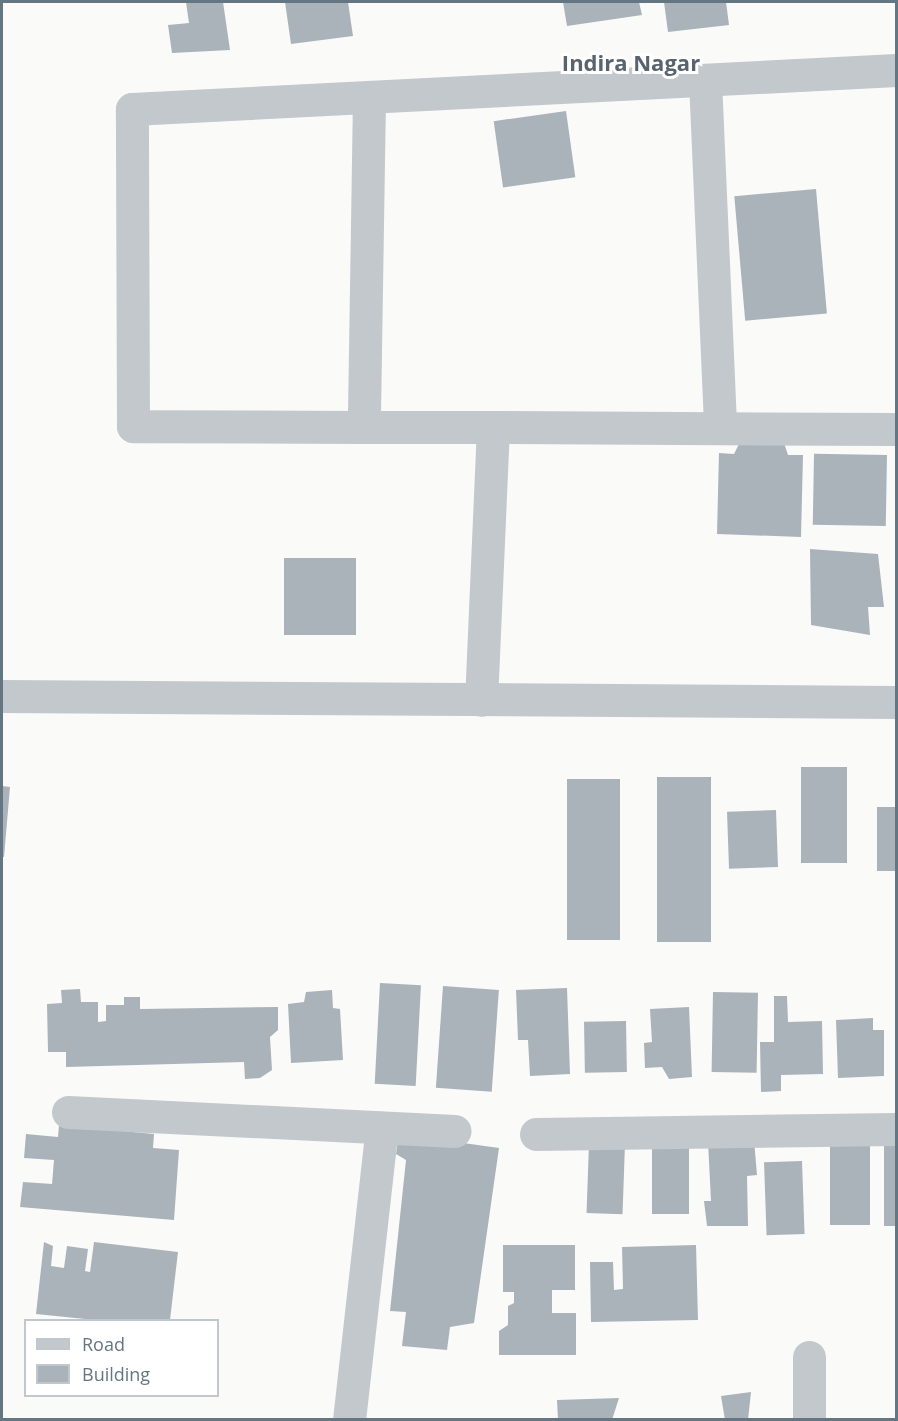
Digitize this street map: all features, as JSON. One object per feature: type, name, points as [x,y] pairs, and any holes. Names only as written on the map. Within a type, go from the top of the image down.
[{"type":"street","points":[[897,70],[132,110],[133,426],[897,429]]},
{"type":"street","points":[[705,80],[720,429]]},
{"type":"street","points":[[364,426],[369,97]]},
{"type":"street","points":[[481,700],[493,427]]},
{"type":"street","points":[[2,696],[897,702]]},
{"type":"street","points":[[68,1112],[454,1131]]},
{"type":"street","points":[[350,1419],[382,1128]]},
{"type":"street","points":[[536,1134],[897,1129]]},
{"type":"street","points":[[809,1357],[809,1419]]},
{"type":"building","points":[[186,2],[223,2],[230,50],[172,53],[168,25],[189,23]]},
{"type":"building","points":[[285,2],[348,2],[353,36],[291,44]]},
{"type":"building","points":[[563,2],[639,2],[642,15],[567,26]]},
{"type":"building","points":[[664,2],[726,2],[729,25],[668,32]]},
{"type":"building","points":[[566,111],[575,177],[503,188],[494,121]]},
{"type":"building","points":[[816,189],[827,314],[745,321],[734,196]]},
{"type":"building","points":[[740,442],[784,443],[788,455],[803,455],[801,537],[717,534],[719,453],[734,454]]},
{"type":"building","points":[[814,454],[887,455],[886,526],[813,525]]},
{"type":"building","points":[[810,549],[878,554],[884,607],[868,607],[870,635],[811,625]]},
{"type":"building","points":[[284,558],[356,558],[356,635],[284,635]]},
{"type":"building","points":[[801,767],[847,767],[847,863],[801,863]]},
{"type":"building","points":[[657,777],[711,777],[711,942],[657,942]]},
{"type":"building","points":[[567,779],[620,779],[620,940],[567,940]]},
{"type":"building","points":[[2,786],[10,787],[4,857],[2,857]]},
{"type":"building","points":[[877,807],[896,807],[896,871],[877,871]]},
{"type":"building","points":[[776,810],[778,867],[729,869],[727,812]]},
{"type":"building","points":[[380,983],[421,985],[416,1086],[375,1084]]},
{"type":"building","points":[[443,986],[499,990],[492,1092],[436,1088]]},
{"type":"building","points":[[567,988],[570,1074],[530,1076],[528,1040],[518,1040],[516,990]]},
{"type":"building","points":[[80,989],[81,1002],[98,1002],[98,1022],[106,1021],[106,1005],[124,1005],[124,997],[140,997],[140,1009],[278,1007],[278,1030],[270,1037],[272,1070],[260,1078],[245,1079],[244,1062],[66,1067],[66,1052],[48,1052],[47,1004],[62,1003],[61,990]]},
{"type":"building","points":[[332,990],[333,1008],[340,1009],[343,1060],[291,1063],[288,1004],[304,1002],[306,992]]},
{"type":"building","points":[[713,992],[758,993],[757,1073],[712,1072]]},
{"type":"building","points":[[774,996],[787,996],[788,1022],[822,1021],[823,1074],[781,1075],[781,1091],[761,1092],[760,1042],[774,1042]]},
{"type":"building","points":[[689,1007],[692,1077],[669,1079],[662,1067],[645,1068],[644,1043],[652,1042],[650,1009]]},
{"type":"building","points":[[873,1018],[873,1030],[884,1030],[884,1076],[838,1078],[836,1020]]},
{"type":"building","points":[[626,1021],[627,1072],[585,1073],[584,1022]]},
{"type":"building","points":[[59,1125],[154,1134],[153,1148],[179,1150],[174,1220],[20,1207],[23,1182],[52,1184],[54,1160],[24,1158],[26,1134],[58,1137]]},
{"type":"building","points":[[399,1134],[499,1148],[474,1323],[450,1327],[447,1350],[402,1346],[406,1312],[390,1311],[406,1160],[396,1154]]},
{"type":"building","points":[[754,1140],[757,1175],[747,1176],[748,1226],[707,1226],[704,1201],[711,1201],[708,1142]]},
{"type":"building","points":[[652,1142],[689,1142],[689,1214],[652,1214]]},
{"type":"building","points":[[589,1143],[625,1144],[623,1214],[587,1213]]},
{"type":"building","points":[[830,1146],[870,1146],[870,1225],[830,1225]]},
{"type":"building","points":[[884,1146],[896,1146],[896,1226],[884,1226]]},
{"type":"building","points":[[802,1161],[805,1234],[767,1235],[764,1162]]},
{"type":"building","points":[[44,1242],[53,1246],[51,1266],[64,1268],[67,1246],[88,1249],[85,1271],[90,1272],[94,1242],[178,1252],[170,1319],[85,1319],[36,1314]]},
{"type":"building","points":[[503,1245],[575,1245],[575,1290],[552,1290],[552,1313],[576,1313],[576,1355],[499,1355],[499,1331],[508,1325],[508,1306],[514,1303],[514,1292],[503,1292]]},
{"type":"building","points":[[696,1245],[698,1320],[591,1322],[590,1262],[613,1262],[614,1290],[623,1289],[622,1247]]},
{"type":"building","points":[[751,1392],[748,1420],[725,1420],[721,1396]]},
{"type":"building","points":[[619,1398],[612,1420],[558,1420],[557,1400]]},
{"type":"district","name":"Indira Nagar","points":[[631,63]]}]
